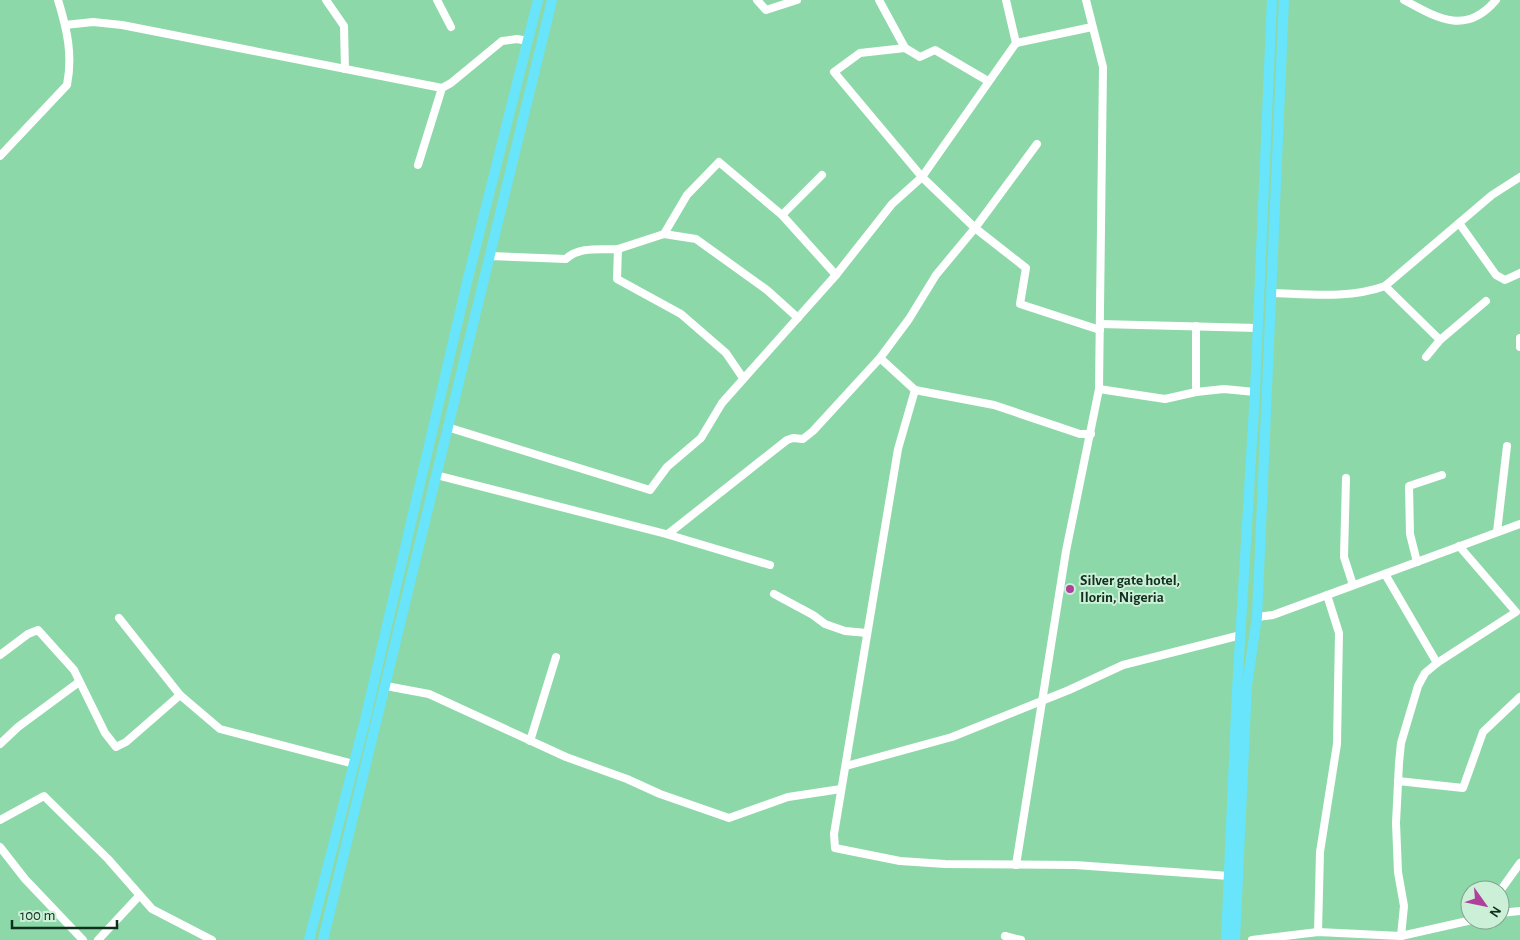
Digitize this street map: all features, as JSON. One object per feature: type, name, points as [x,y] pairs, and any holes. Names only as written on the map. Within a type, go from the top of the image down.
[{"type":"main road","points":[[309,940],[354,764],[467,282],[538,0]]},
{"type":"main road","points":[[323,940],[552,0]]},
{"type":"main road","points":[[1226,940],[1255,392],[1272,0]]},
{"type":"main road","points":[[1235,940],[1247,685],[1257,617],[1284,0]]},
{"type":"main road","points":[[1265,153],[1277,153]]},
{"type":"main road","points":[[1260,272],[1272,274]]},
{"type":"main road","points":[[1247,548],[1260,548]]},
{"type":"street","points":[[0,156],[67,85],[70,55],[65,25],[58,0]]},
{"type":"street","points":[[326,0],[344,26],[345,69]]},
{"type":"street","points":[[437,0],[451,26]]},
{"type":"street","points":[[757,0],[766,10],[797,0]]},
{"type":"street","points":[[879,0],[905,48],[920,56],[935,50],[988,81]]},
{"type":"street","points":[[1006,0],[1016,43]]},
{"type":"street","points":[[1016,865],[1066,551],[1099,389],[1103,67],[1086,0]]},
{"type":"street","points":[[1404,0],[1435,17],[1452,22],[1470,20],[1484,12],[1496,0]]},
{"type":"street","points":[[65,25],[93,22],[122,25],[442,88],[451,83],[502,41],[517,39],[528,42]]},
{"type":"street","points":[[447,427],[650,490],[667,467],[701,438],[722,403],[836,275],[892,204],[922,177],[1016,43],[1092,27]]},
{"type":"street","points":[[905,48],[860,53],[834,72],[922,177],[975,228],[1026,268],[1020,304],[1100,327],[1196,326],[1257,328]]},
{"type":"street","points":[[418,165],[442,88]]},
{"type":"street","points":[[668,534],[788,440],[793,438],[803,439],[813,431],[880,358],[909,319],[936,275],[975,228],[1037,144]]},
{"type":"street","points":[[664,234],[687,195],[719,162],[782,215],[836,275]]},
{"type":"street","points":[[782,215],[822,175]]},
{"type":"street","points":[[1271,293],[1331,294],[1374,291],[1385,286],[1492,194],[1520,177]]},
{"type":"street","points":[[1459,223],[1496,275],[1505,280],[1520,273]]},
{"type":"street","points":[[489,256],[566,259],[573,252],[618,249],[664,234],[696,239],[767,290],[798,318]]},
{"type":"street","points":[[618,249],[617,279],[681,314],[726,353],[743,378]]},
{"type":"street","points":[[1385,286],[1440,340]]},
{"type":"street","points":[[1426,357],[1440,340],[1486,301]]},
{"type":"street","points":[[1196,326],[1196,392]]},
{"type":"street","points":[[1520,338],[1520,347]]},
{"type":"street","points":[[880,358],[915,390],[994,405],[1080,434],[1090,434]]},
{"type":"street","points":[[1099,389],[1165,398],[1224,389],[1255,392]]},
{"type":"street","points":[[915,390],[898,449],[866,633],[834,842],[835,848],[900,861],[945,864],[1075,866],[1229,876]]},
{"type":"street","points":[[1080,434],[1087,453]]},
{"type":"street","points":[[1497,532],[1507,446]]},
{"type":"street","points":[[436,474],[668,534],[770,565]]},
{"type":"street","points":[[1417,562],[1410,534],[1409,486],[1442,476]]},
{"type":"street","points":[[1346,478],[1344,556],[1353,585]]},
{"type":"street","points":[[1257,617],[1273,615],[1520,524]]},
{"type":"street","points":[[1401,936],[1404,906],[1396,847],[1398,781],[1401,743],[1418,686],[1425,673],[1437,662],[1516,612],[1459,546]]},
{"type":"street","points":[[1385,574],[1437,662]]},
{"type":"street","points":[[774,594],[813,615],[825,624],[845,631],[866,633]]},
{"type":"street","points":[[1318,932],[1320,852],[1334,766],[1337,734],[1340,633],[1327,595]]},
{"type":"street","points":[[119,618],[180,695],[220,729],[354,764]]},
{"type":"street","points":[[0,655],[28,634],[38,630],[74,670],[105,733],[116,747],[126,742],[180,695]]},
{"type":"street","points":[[846,766],[952,737],[1041,702],[1123,665],[1241,635]]},
{"type":"street","points":[[530,741],[556,657]]},
{"type":"street","points":[[0,744],[18,727],[79,682]]},
{"type":"street","points":[[386,686],[429,694],[530,741],[627,778],[660,794],[729,818],[788,797],[842,789]]},
{"type":"street","points":[[1398,781],[1463,788],[1483,732],[1489,724],[1520,697]]},
{"type":"street","points":[[0,820],[44,796],[108,859],[152,909],[212,940]]},
{"type":"street","points":[[0,847],[25,879],[83,940]]},
{"type":"street","points":[[1508,880],[1520,863]]},
{"type":"street","points":[[98,940],[139,896]]},
{"type":"street","points":[[1254,940],[1318,932],[1401,936],[1460,923]]},
{"type":"street","points":[[1006,936],[1021,940]]},
{"type":"place","name":"Silver gate hotel, Ilorin, Nigeria","points":[[1070,589]]}]
